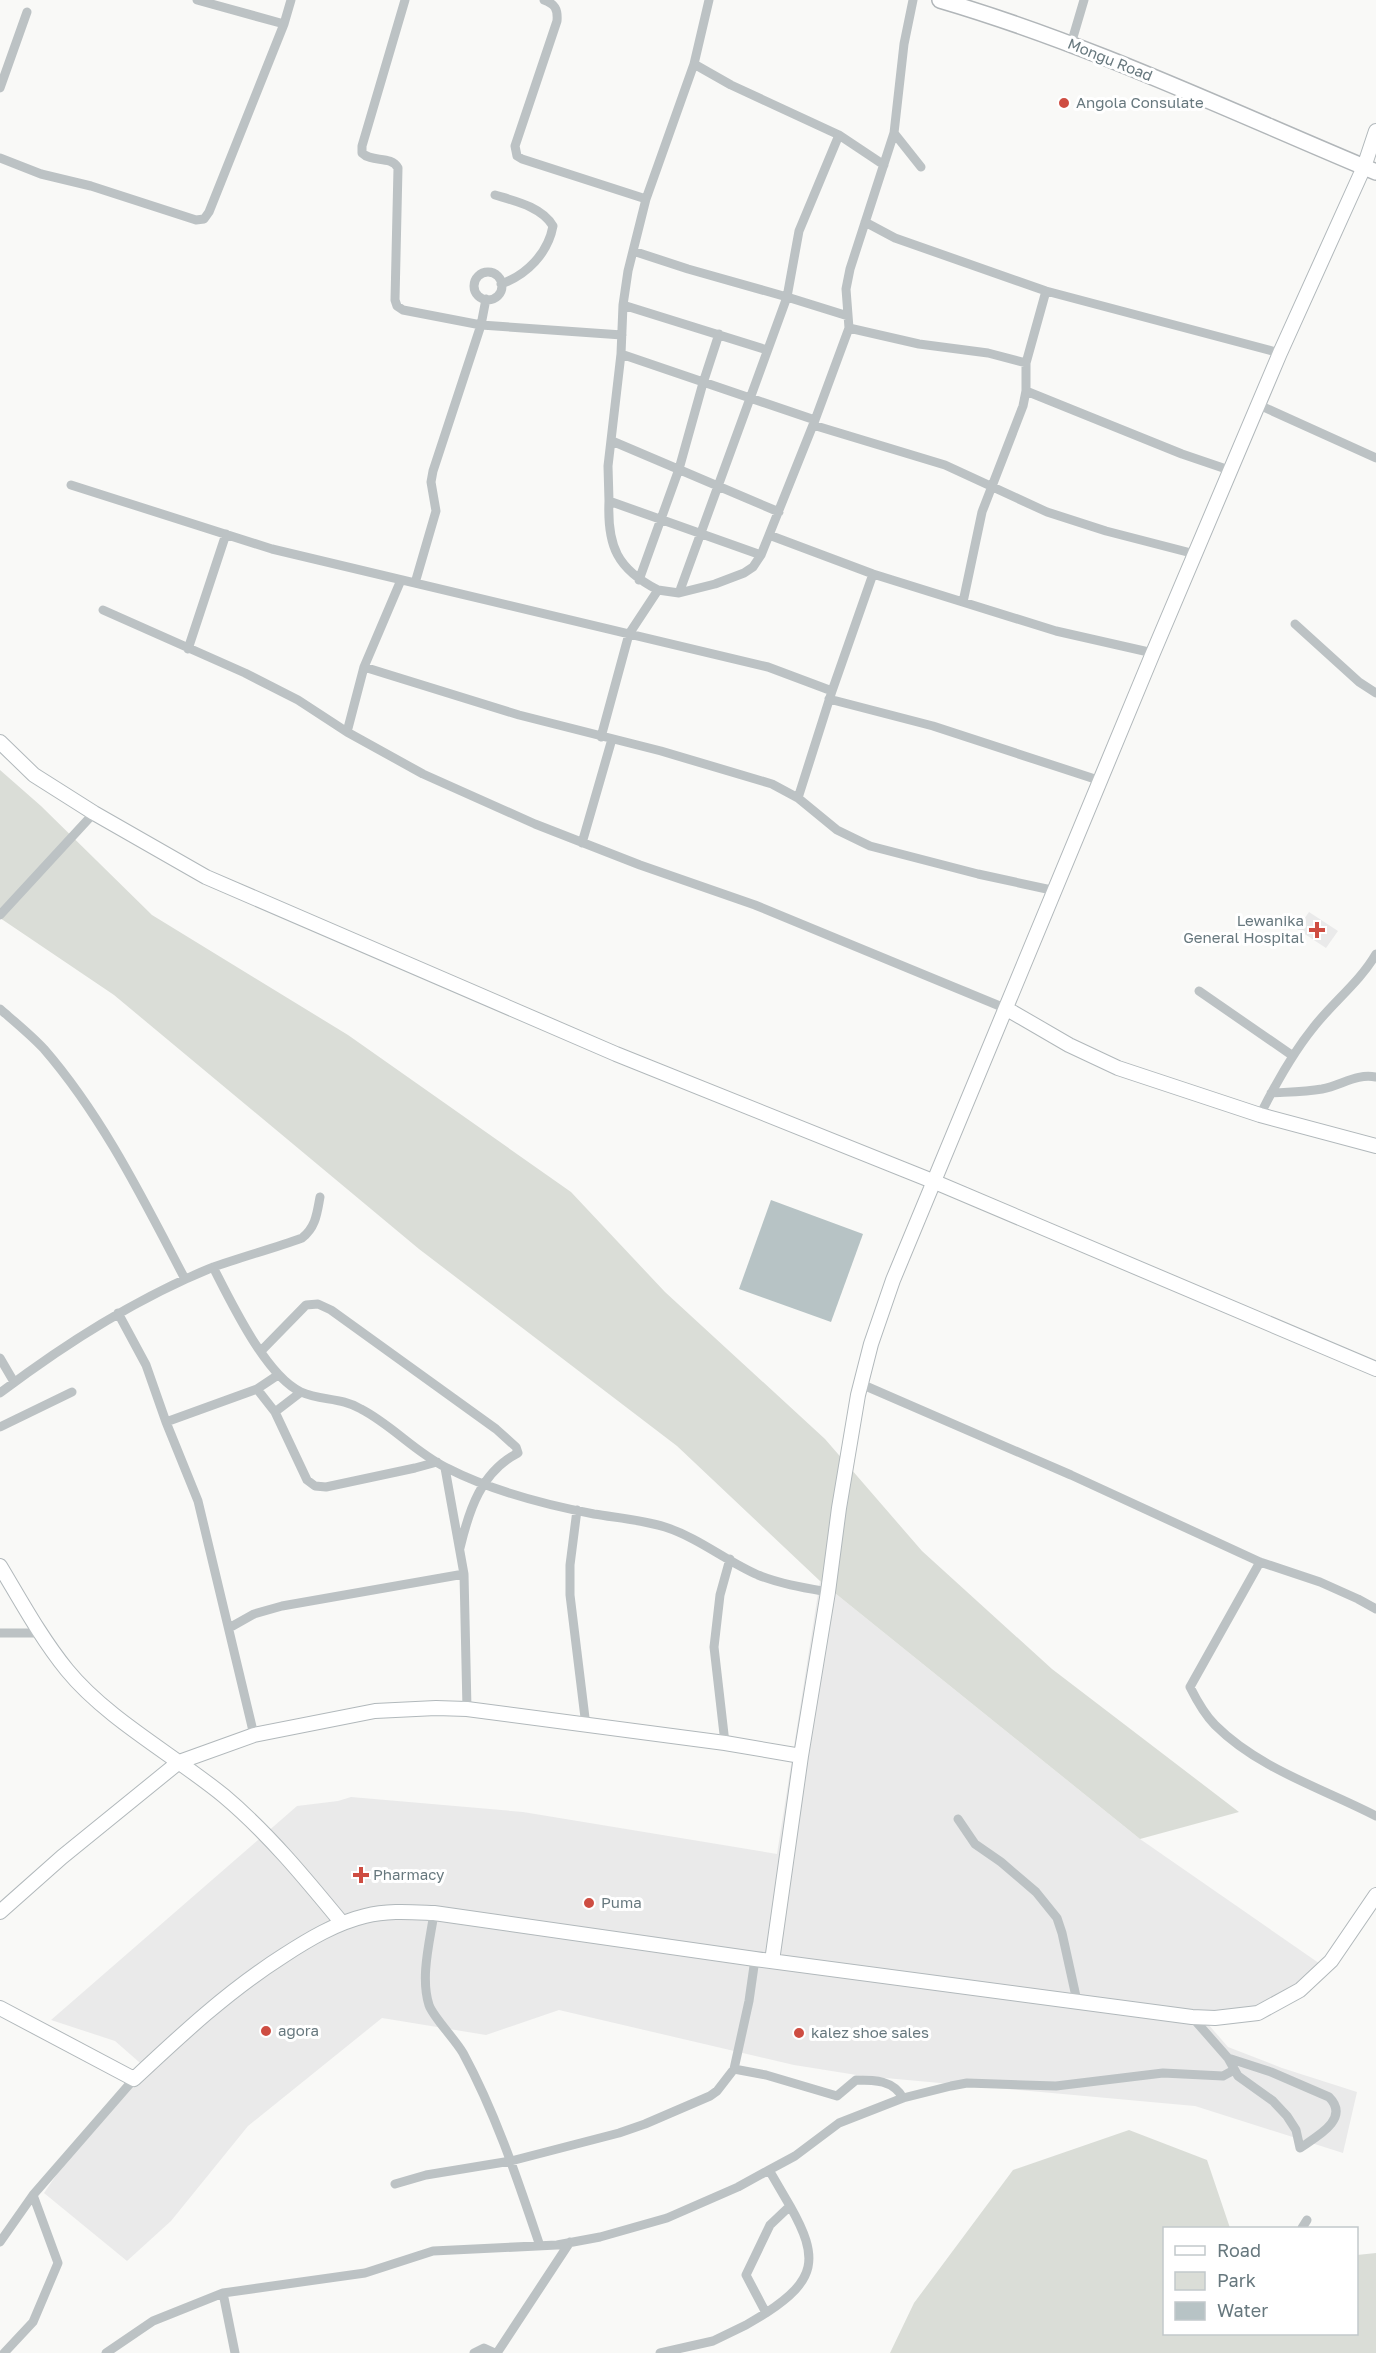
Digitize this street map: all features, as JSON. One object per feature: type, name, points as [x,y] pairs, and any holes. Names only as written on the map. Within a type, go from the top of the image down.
[{"type":"main road","name":"Mongu Road","points":[[940,0],[1071,44],[1370,169]]},
{"type":"main road","points":[[772,1961],[839,1508],[861,1384],[871,1344],[893,1280],[1280,353],[1370,169],[1376,131]]},
{"type":"main road","points":[[0,742],[34,775],[94,813],[206,877],[616,1054],[935,1182],[1376,1370]]},
{"type":"main road","points":[[1007,1009],[1069,1046],[1118,1068],[1260,1115],[1376,1146]]},
{"type":"main road","points":[[0,1566],[40,1633],[68,1671],[104,1705],[254,1822],[342,1923]]},
{"type":"main road","points":[[0,1912],[62,1857],[179,1762],[254,1736],[375,1710],[467,1709],[724,1743],[801,1756]]},
{"type":"main road","points":[[0,2008],[134,2079],[195,2021],[252,1976],[302,1943],[342,1923],[367,1915],[390,1912],[434,1913],[755,1959],[1192,2017],[1215,2018],[1258,2013],[1300,1990],[1331,1962],[1373,1900]]},
{"type":"street","points":[[197,0],[284,24]]},
{"type":"street","points":[[0,158],[31,171],[91,186],[196,220],[204,219],[209,212],[284,24],[291,0]]},
{"type":"street","points":[[405,0],[362,146],[362,153],[366,157],[392,162],[398,168],[395,300],[397,306],[403,310],[481,325],[622,335]]},
{"type":"street","points":[[544,0],[558,10],[557,21],[515,146],[517,156],[646,199]]},
{"type":"street","points":[[709,0],[694,64],[646,199],[633,251],[623,305],[621,354],[609,466],[608,527],[613,549],[624,566],[639,580],[658,590],[679,593],[715,584],[744,573],[753,567],[761,555],[779,512],[849,328],[846,289],[850,269],[894,133],[904,44],[914,0]]},
{"type":"street","points":[[1071,44],[1084,0]]},
{"type":"street","points":[[0,88],[27,12]]},
{"type":"street","points":[[694,64],[731,85],[839,135],[884,165]]},
{"type":"street","points":[[894,133],[921,167]]},
{"type":"street","points":[[679,593],[787,297],[799,231],[839,135]]},
{"type":"street","points":[[495,195],[519,202],[548,217],[553,226],[547,246],[527,271],[514,280],[501,284]]},
{"type":"street","points":[[865,222],[895,238],[1046,291],[1280,353]]},
{"type":"street","points":[[633,251],[848,316]]},
{"type":"street","points":[[485,272],[496,275],[501,284],[497,296],[486,299],[481,298],[474,289],[476,278],[485,272]]},
{"type":"street","points":[[963,602],[982,512],[1017,423],[1026,391],[1026,363],[1046,291]]},
{"type":"street","points":[[415,583],[436,511],[431,482],[481,325],[486,299]]},
{"type":"street","points":[[623,305],[767,350]]},
{"type":"street","points":[[849,328],[908,342],[988,353],[1026,363]]},
{"type":"street","points":[[639,580],[679,469],[718,334]]},
{"type":"street","points":[[621,354],[937,463],[1047,512],[1106,531],[1195,554]]},
{"type":"street","points":[[1026,391],[1182,454],[1232,471]]},
{"type":"street","points":[[1259,405],[1376,458]]},
{"type":"street","points":[[612,441],[779,512]]},
{"type":"street","points":[[70,485],[291,554],[768,667],[831,695],[1101,781]]},
{"type":"street","points":[[609,501],[761,555]]},
{"type":"street","points":[[188,649],[226,534]]},
{"type":"street","points":[[769,535],[873,574],[1056,631],[1153,653]]},
{"type":"street","points":[[798,798],[873,574]]},
{"type":"street","points":[[347,732],[364,667],[401,580]]},
{"type":"street","points":[[601,737],[629,634],[658,590]]},
{"type":"street","points":[[103,610],[245,673],[298,700],[347,732],[423,774],[582,843],[640,866],[755,905],[1007,1009]]},
{"type":"street","points":[[1294,624],[1359,682],[1376,693]]},
{"type":"street","points":[[364,667],[519,715],[772,784],[798,798],[837,830],[870,846],[978,874],[1056,891]]},
{"type":"street","points":[[582,843],[612,740]]},
{"type":"street","points":[[0,915],[94,813]]},
{"type":"street","points":[[1260,1115],[1311,1029],[1350,990],[1376,954]]},
{"type":"street","points":[[1199,991],[1293,1056]]},
{"type":"street","points":[[0,1010],[43,1048],[85,1101],[144,1202],[185,1279]]},
{"type":"street","points":[[1271,1093],[1323,1089],[1343,1084],[1362,1075],[1376,1077]]},
{"type":"street","points":[[0,1393],[118,1312],[185,1279],[302,1238],[310,1231],[315,1221],[320,1197]]},
{"type":"street","points":[[213,1268],[261,1351],[278,1375],[289,1385],[301,1392],[343,1400],[360,1408],[445,1468],[484,1484],[577,1510],[665,1527],[698,1540],[772,1580],[828,1592]]},
{"type":"street","points":[[261,1351],[306,1305],[318,1304],[331,1310],[496,1429],[519,1450],[484,1484],[469,1512],[460,1548]]},
{"type":"street","points":[[118,1312],[146,1365],[198,1501],[254,1736]]},
{"type":"street","points":[[0,1358],[14,1383]]},
{"type":"street","points":[[166,1422],[257,1389],[278,1375]]},
{"type":"street","points":[[861,1384],[1071,1475],[1260,1562],[1320,1582],[1376,1609]]},
{"type":"street","points":[[257,1389],[275,1412],[307,1480],[315,1486],[326,1487],[436,1462]]},
{"type":"street","points":[[0,1427],[72,1392]]},
{"type":"street","points":[[275,1412],[301,1392]]},
{"type":"street","points":[[445,1468],[464,1574],[467,1709]]},
{"type":"street","points":[[577,1510],[570,1565],[570,1595],[586,1726]]},
{"type":"street","points":[[724,1743],[714,1647],[720,1595],[730,1559]]},
{"type":"street","points":[[1260,1562],[1190,1687],[1200,1706],[1214,1724],[1236,1743],[1267,1764],[1376,1816]]},
{"type":"street","points":[[229,1628],[254,1614],[282,1606],[464,1574]]},
{"type":"street","points":[[0,1633],[40,1633]]},
{"type":"street","points":[[958,1819],[975,1844],[1001,1862],[1036,1892],[1057,1918],[1077,2001]]},
{"type":"street","points":[[434,1913],[427,1963],[426,1982],[429,2006],[463,2053],[511,2161],[540,2246]]},
{"type":"street","points":[[395,2184],[426,2175],[511,2161],[645,2124],[710,2096],[734,2069],[750,2001],[755,1959]]},
{"type":"street","points":[[1192,2017],[1228,2058],[1238,2076],[1273,2102],[1287,2116],[1296,2130],[1300,2148],[1324,2132],[1335,2117],[1335,2106],[1329,2097],[1271,2072],[1228,2058]]},
{"type":"street","points":[[734,2069],[766,2075],[837,2096],[856,2080],[882,2082],[894,2086],[903,2098]]},
{"type":"street","points":[[106,2353],[153,2321],[223,2293],[365,2273],[432,2251],[540,2246],[600,2237],[667,2218],[738,2187],[795,2156],[839,2123],[903,2098],[967,2083],[1056,2086],[1163,2073],[1222,2076],[1234,2070]]},
{"type":"street","points":[[0,2242],[33,2195],[134,2079]]},
{"type":"street","points":[[660,2353],[713,2341],[746,2325],[797,2290],[809,2270],[807,2244],[801,2225],[769,2170]]},
{"type":"street","points":[[4,2353],[33,2322],[58,2263],[33,2195]]},
{"type":"street","points":[[766,2313],[747,2275],[770,2225],[790,2206]]},
{"type":"street","points":[[474,2353],[484,2348],[496,2353],[570,2242]]},
{"type":"street","points":[[223,2293],[235,2353]]},
{"type":"shaded area","name":"Lewanika General Hospital","points":[[1309,912],[1338,931],[1326,948],[1297,929]]},
{"type":"shaded area","points":[[820,1581],[1140,1839],[1326,1968],[1268,2004],[1201,2016],[1228,2047],[1282,2068],[1357,2092],[1343,2153],[1195,2106],[863,2076],[794,2065],[559,2010],[486,2035],[382,2018],[248,2126],[171,2221],[127,2261],[44,2193],[88,2129],[147,2069],[115,2041],[51,2020],[297,1806],[338,1801],[351,1797],[523,1812],[777,1854]]},
{"type":"green space","points":[[0,770],[41,806],[152,915],[348,1035],[571,1192],[665,1292],[825,1439],[922,1551],[1052,1669],[1239,1812],[1140,1839],[820,1581],[677,1446],[419,1249],[114,995],[0,918]]},
{"type":"green space","points":[[1129,2130],[1207,2160],[1230,2227],[1163,2227],[1163,2335],[1358,2335],[1358,2255],[1376,2253],[1376,2353],[890,2353],[914,2303],[1013,2170]]},
{"type":"water","points":[[771,1200],[863,1234],[831,1322],[739,1289]]},
{"type":"place","name":"Angola Consulate","points":[[1064,103]]},
{"type":"place","name":"Lewanika General Hospital","points":[[1317,930]]},
{"type":"place","name":"Pharmacy","points":[[361,1875]]},
{"type":"place","name":"Puma","points":[[589,1903]]},
{"type":"place","name":"agora","points":[[266,2031]]},
{"type":"place","name":"kalez shoe sales","points":[[799,2033]]}]
